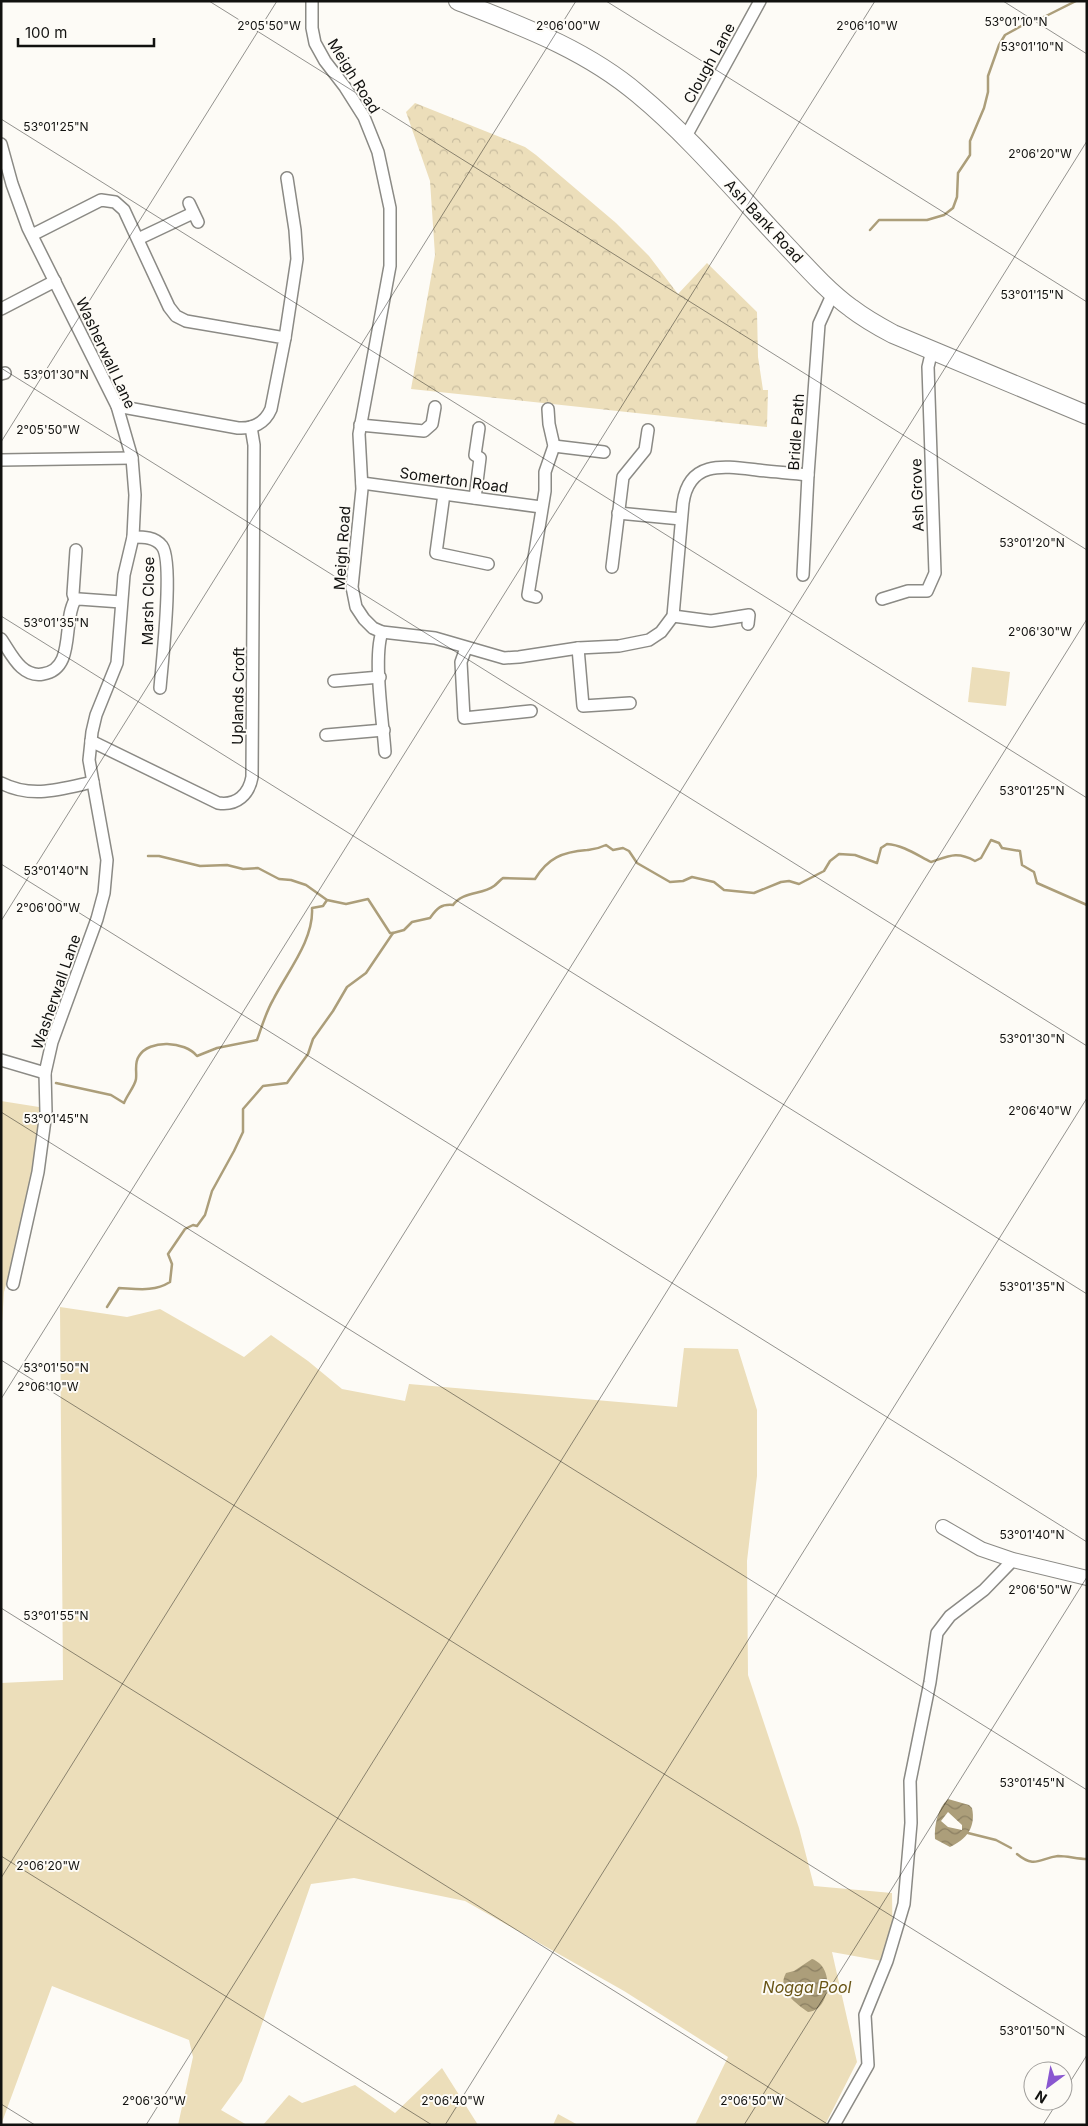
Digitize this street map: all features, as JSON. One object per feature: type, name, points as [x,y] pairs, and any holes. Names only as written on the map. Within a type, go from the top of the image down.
[{"type":"highway","name":"Ash Bank Road","points":[[458,1],[528,28],[586,57],[638,93],[685,138],[833,293],[867,319],[893,334],[1087,415]]},
{"type":"street","name":"Meigh Road","points":[[312,1],[312,28],[315,43],[324,61],[345,87],[364,117],[381,161],[390,208],[390,266],[360,425],[362,483],[352,594],[356,607],[364,619],[373,628],[382,632]]},
{"type":"street","name":"Clough Lane","points":[[685,138],[760,1]]},
{"type":"street","name":"Washerwall Lane","points":[[1,144],[12,184],[32,235],[117,406],[132,458],[135,495],[133,537],[124,575],[121,602],[117,663],[96,715],[89,760],[108,872],[104,893],[88,945],[52,1042],[45,1073],[46,1112],[38,1172],[13,1284]]},
{"type":"street","points":[[117,406],[238,428],[251,427],[264,421],[271,409],[285,338],[297,259],[295,230],[287,178]]},
{"type":"street","points":[[32,235],[94,203],[106,200],[116,202],[122,207],[169,307],[181,319],[192,323],[285,338]]},
{"type":"street","points":[[138,239],[193,213]]},
{"type":"street","points":[[1,309],[55,281]]},
{"type":"street","name":"Bridle Path","points":[[803,575],[819,324],[833,293]]},
{"type":"street","name":"Ash Grove","points":[[882,599],[908,591],[928,591],[935,573],[928,367],[932,350]]},
{"type":"street","points":[[360,425],[424,431],[432,424],[435,407]]},
{"type":"street","points":[[536,597],[528,595],[545,491],[545,472],[554,446],[548,409]]},
{"type":"street","name":"Uplands Croft","points":[[91,741],[218,803],[233,802],[241,798],[247,790],[252,777],[254,642],[254,445],[251,427]]},
{"type":"street","points":[[475,498],[480,458],[475,455],[479,428]]},
{"type":"street","points":[[612,567],[623,477],[646,450],[648,430]]},
{"type":"street","points":[[554,446],[604,452]]},
{"type":"street","points":[[1,460],[132,458]]},
{"type":"street","points":[[386,752],[380,677],[380,640],[382,632],[435,638],[504,658],[578,648],[641,643],[661,632],[673,616],[684,496],[689,484],[698,474],[708,468],[724,466],[808,475]]},
{"type":"street","name":"Somerton Road","points":[[362,483],[541,507]]},
{"type":"street","points":[[444,494],[436,552],[488,564]]},
{"type":"street","points":[[618,513],[681,519]]},
{"type":"street","name":"Marsh Close","points":[[133,537],[155,540],[162,547],[166,556],[167,591],[160,688]]},
{"type":"street","points":[[1,638],[23,669],[39,675],[50,672],[60,665],[75,600],[73,594],[76,550]]},
{"type":"street","points":[[75,600],[121,602]]},
{"type":"street","points":[[673,616],[711,621],[749,615],[748,624]]},
{"type":"street","points":[[466,648],[461,662],[464,718],[531,711]]},
{"type":"street","points":[[578,648],[583,706],[630,703]]},
{"type":"street","points":[[334,681],[380,677]]},
{"type":"street","points":[[326,735],[384,730]]},
{"type":"street","points":[[1,783],[20,791],[36,793],[92,782]]},
{"type":"street","points":[[1,1060],[45,1073]]},
{"type":"street","points":[[943,1527],[981,1549],[1013,1560],[1087,1578]]},
{"type":"street","points":[[834,2125],[868,2065],[865,2016],[887,1962],[904,1904],[911,1823],[910,1781],[930,1682],[937,1633],[950,1616],[984,1590],[1013,1560]]},
{"type":"green space","points":[[415,103],[525,147],[616,223],[649,256],[678,294],[707,263],[757,312],[758,357],[763,390],[768,390],[767,427],[411,389],[435,255],[430,181],[406,112]]},
{"type":"green space","points":[[972,667],[1010,672],[1006,706],[968,702]]},
{"type":"green space","points":[[1,1101],[39,1107],[39,1118],[31,1181],[4,1292],[1,1338]]},
{"type":"green space","points":[[60,1307],[127,1317],[160,1309],[244,1357],[271,1335],[308,1361],[342,1389],[405,1401],[409,1384],[677,1407],[684,1348],[738,1349],[757,1410],[757,1476],[747,1561],[748,1675],[799,1828],[814,1886],[892,1893],[893,1963],[832,1952],[857,2062],[825,2125],[695,2125],[728,2057],[624,1991],[465,1901],[354,1878],[311,1884],[242,2081],[221,2110],[247,2125],[178,2125],[193,2057],[189,2040],[52,1986],[1,2125],[1,1683],[63,1680]]},
{"type":"green space","points":[[442,2068],[478,2125],[263,2125],[289,2095],[302,2103],[355,2085],[395,2113]]},
{"type":"green space","points":[[558,2114],[578,2125],[553,2125]]},
{"type":"water","points":[[948,1799],[969,1805],[972,1808],[973,1815],[969,1832],[950,1847],[935,1839],[937,1817]],"holes":[[[948,1812],[962,1825],[962,1830],[948,1827],[941,1821]]]},
{"type":"water","name":"Nogga Pool","points":[[812,1959],[820,1964],[825,1971],[827,1988],[821,2004],[815,2010],[808,2012],[789,1996],[784,1985],[784,1979],[786,1973],[794,1971]]},
{"type":"waterway","points":[[870,230],[879,220],[927,220],[944,215],[953,208],[957,197],[958,173],[970,155],[970,141],[984,108],[988,92],[988,76],[999,45],[1005,35],[1034,19],[1044,17],[1076,1]]},
{"type":"waterway","points":[[393,933],[404,930],[412,922],[430,918],[442,906],[453,905],[462,897],[489,889],[503,878],[535,879],[545,866],[556,857],[570,852],[596,849],[606,845],[613,850],[623,848],[629,851],[637,863],[670,882],[683,881],[692,877],[714,882],[724,890],[754,893],[781,882],[789,881],[799,884],[824,871],[830,861],[839,854],[855,855],[877,863],[881,848],[887,844],[904,848],[931,862],[948,856],[958,855],[975,861],[981,858],[991,840],[999,843],[1002,848],[1020,851],[1022,865],[1034,872],[1037,883],[1087,905]]},
{"type":"waterway","points":[[148,856],[159,856],[200,866],[227,865],[243,869],[258,868],[279,879],[291,880],[306,885],[327,900],[346,904],[368,899],[390,933],[393,933]]},
{"type":"waterway","points":[[56,1083],[111,1095],[124,1103],[135,1082],[137,1059],[144,1051],[151,1047],[167,1044],[176,1045],[184,1047],[197,1056],[217,1048],[257,1040],[264,1019],[304,944],[309,932],[312,908],[323,906],[327,900]]},
{"type":"waterway","points":[[107,1307],[119,1288],[152,1289],[170,1282],[172,1264],[168,1254],[185,1229],[193,1225],[197,1226],[205,1215],[212,1191],[243,1132],[243,1109],[263,1086],[287,1083],[308,1054],[313,1039],[347,987],[366,973],[393,933]]},
{"type":"waterway","points":[[968,1833],[996,1840],[1011,1848]]},
{"type":"waterway","points":[[1017,1854],[1033,1862],[1058,1856],[1087,1859]]}]
